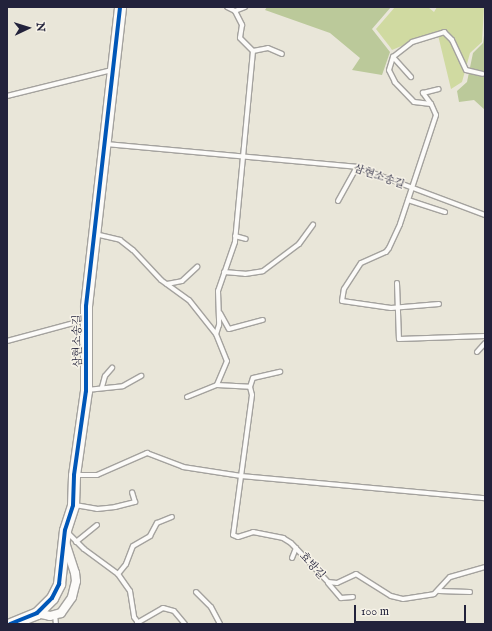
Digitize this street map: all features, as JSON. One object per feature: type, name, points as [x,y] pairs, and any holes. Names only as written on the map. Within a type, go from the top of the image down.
[{"type":"street","name":"삼현소송길","points":[[10,624],[37,613],[52,598],[59,584],[65,536],[73,505],[74,475],[86,390],[85,320],[120,7]]},
{"type":"street","points":[[37,613],[55,615],[62,613],[72,597],[76,581],[65,536]]},
{"type":"lane","points":[[216,334],[219,325],[218,291],[235,236],[245,157],[253,51],[240,38],[242,25],[235,11],[227,7]]},
{"type":"lane","points":[[235,11],[245,7]]},
{"type":"lane","points":[[431,104],[414,102],[395,82],[388,70],[393,56],[412,42],[444,32],[452,40],[466,70],[483,74]]},
{"type":"lane","points":[[253,51],[268,48],[282,54]]},
{"type":"lane","points":[[393,56],[411,77]]},
{"type":"lane","points":[[7,96],[112,70]]},
{"type":"lane","points":[[439,89],[423,93],[435,111],[435,121],[408,200],[389,248],[386,252],[360,263],[344,288],[342,301],[397,308],[439,304]]},
{"type":"lane","name":"삼현소송길","points":[[104,144],[357,167],[412,188],[447,199],[485,215]]},
{"type":"lane","points":[[338,201],[357,167]]},
{"type":"lane","points":[[408,200],[445,212]]},
{"type":"lane","points":[[224,272],[245,274],[263,271],[298,244],[312,225]]},
{"type":"lane","points":[[94,234],[114,238],[127,244],[167,284],[189,300],[216,334],[227,361],[217,386]]},
{"type":"lane","points":[[235,236],[246,239]]},
{"type":"lane","points":[[167,284],[186,278],[197,267]]},
{"type":"lane","points":[[397,283],[397,308],[400,340],[485,336]]},
{"type":"lane","points":[[219,310],[229,329],[263,320]]},
{"type":"lane","points":[[7,340],[85,320]]},
{"type":"lane","points":[[477,352],[485,343]]},
{"type":"lane","points":[[102,387],[105,376],[112,368]]},
{"type":"lane","points":[[241,476],[251,402],[250,387],[253,378],[280,372]]},
{"type":"lane","points":[[86,390],[102,387],[123,386],[141,376]]},
{"type":"lane","points":[[187,397],[217,386],[250,387]]},
{"type":"lane","points":[[74,475],[97,475],[147,453],[183,467],[241,476],[485,498]]},
{"type":"lane","name":"효방길","points":[[241,476],[233,535],[238,537],[253,532],[283,538],[296,548],[328,582],[337,583],[356,574],[391,596],[402,599],[430,595],[439,591]]},
{"type":"lane","points":[[73,505],[97,509],[115,507],[135,502],[132,492]]},
{"type":"lane","points":[[118,574],[126,564],[133,546],[150,536],[157,523],[172,517]]},
{"type":"lane","points":[[76,542],[97,525]]},
{"type":"lane","points":[[65,536],[76,542],[118,574],[130,591],[138,623],[163,608],[174,611],[185,624]]},
{"type":"lane","points":[[292,558],[296,548]]},
{"type":"lane","points":[[439,591],[450,577],[485,567]]},
{"type":"lane","points":[[328,582],[338,596],[353,597]]},
{"type":"lane","points":[[439,591],[470,592]]},
{"type":"lane","points":[[196,592],[211,607],[220,624]]},
{"type":"lane","points":[[55,615],[56,624]]},
{"type":"green space","points":[[267,7],[391,7],[372,29],[390,52],[382,75],[352,70],[360,58],[330,33],[265,10]]},
{"type":"green space","points":[[395,7],[428,7],[434,12],[437,7],[484,7],[482,42],[470,53],[462,82],[451,89],[437,31],[392,50],[376,29]]},
{"type":"green space","points":[[485,28],[485,110],[474,100],[459,102],[457,91],[467,82],[473,53],[483,43]]},
{"type":"cycle path","points":[[10,624],[37,613],[52,598],[59,584],[65,530],[73,505],[74,475],[86,391],[86,306],[120,7]]}]
